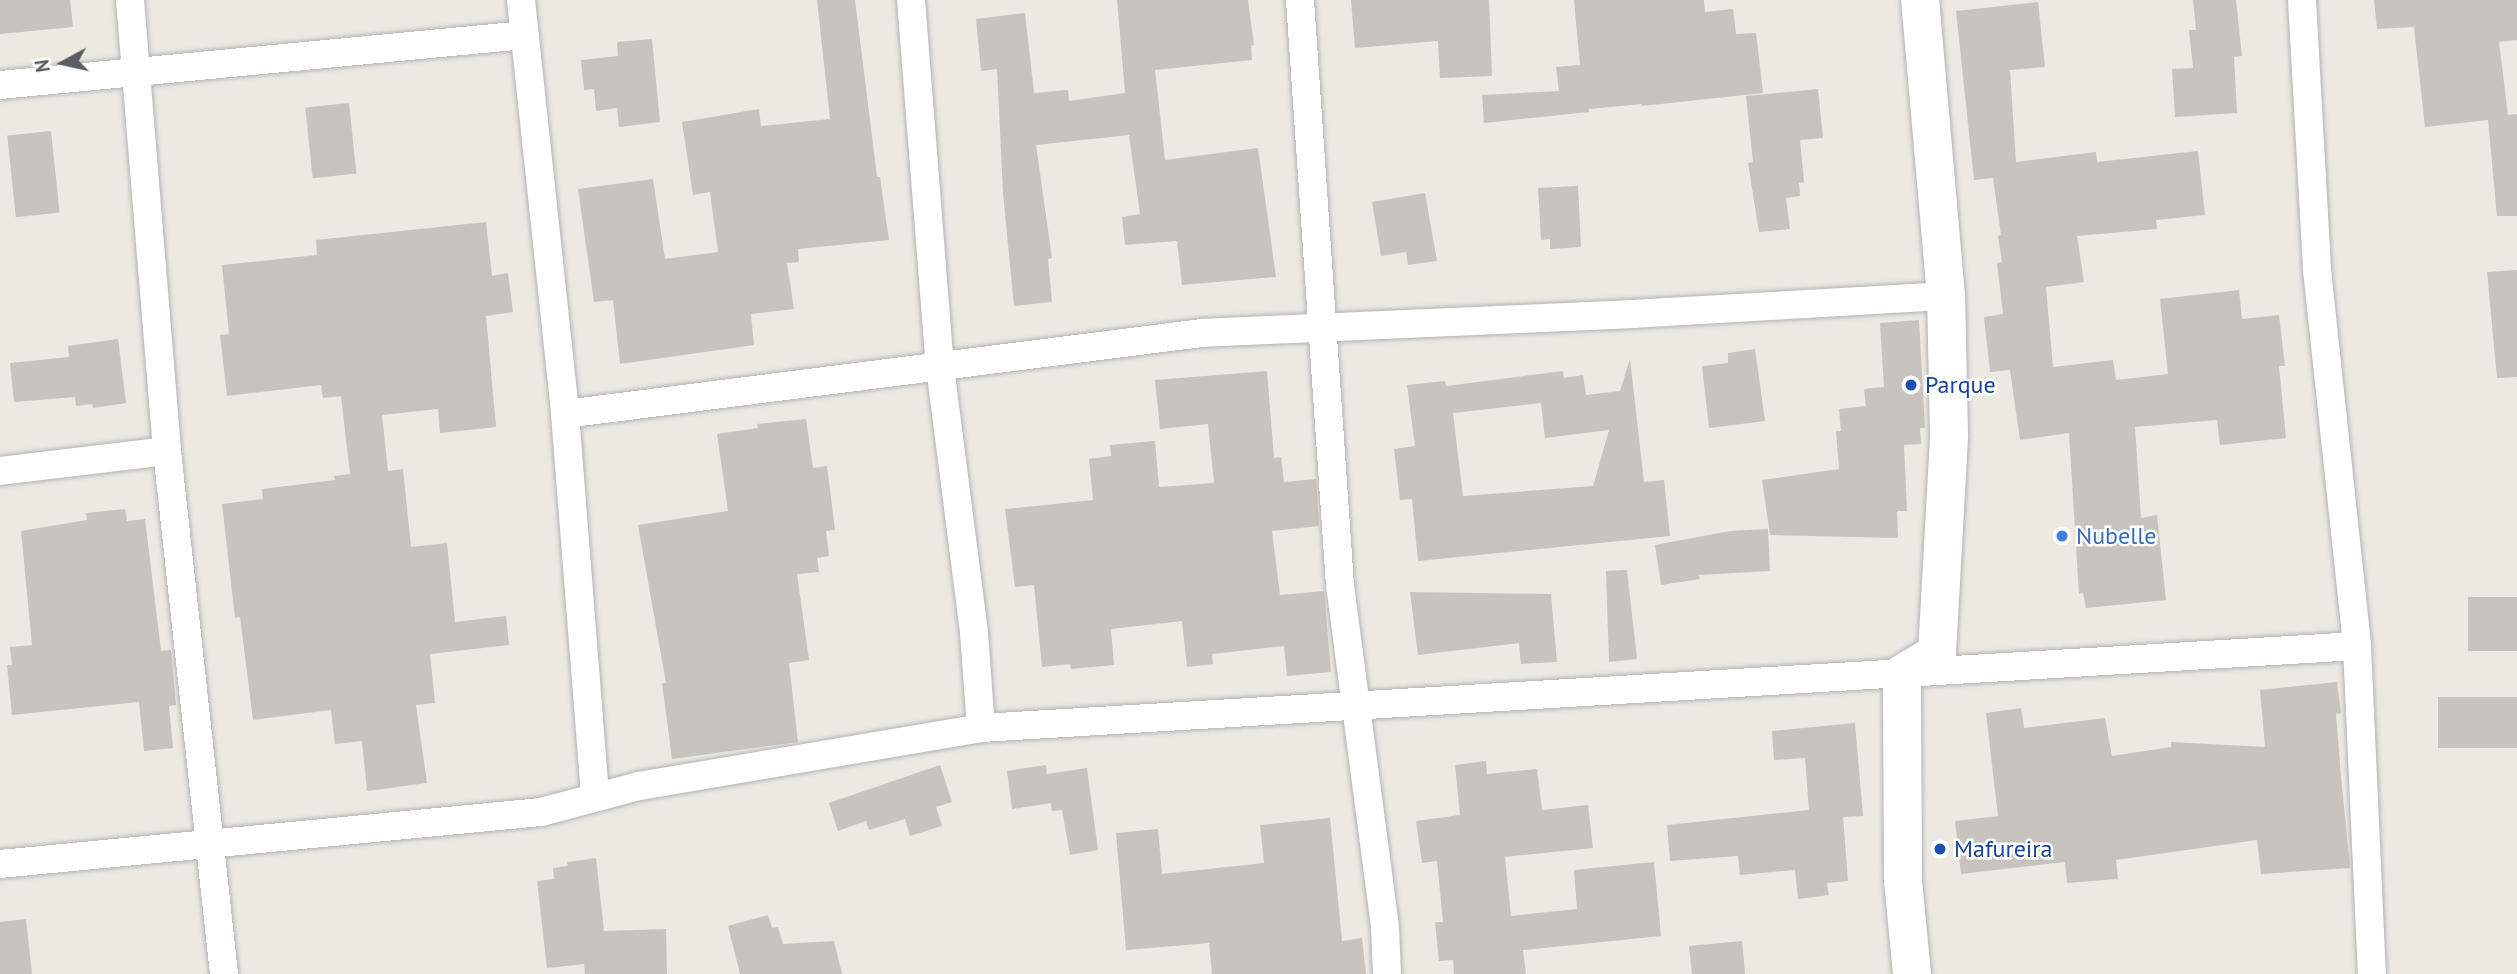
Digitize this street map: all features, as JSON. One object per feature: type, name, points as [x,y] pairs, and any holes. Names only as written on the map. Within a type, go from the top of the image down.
[{"type":"street","points":[[130,0],[167,451],[207,844],[224,974]]},
{"type":"street","points":[[521,0],[565,414],[595,797]]},
{"type":"street","points":[[911,0],[940,367],[974,633],[981,728]]},
{"type":"street","points":[[1300,0],[1340,584],[1383,914],[1387,974]]},
{"type":"street","points":[[1902,674],[1937,653],[1949,435],[1946,296],[1920,0]]},
{"type":"street","points":[[2302,0],[2316,270],[2357,646],[2372,974]]},
{"type":"street","points":[[0,85],[525,35]]},
{"type":"street","points":[[565,414],[1202,333],[1946,296]]},
{"type":"street","points":[[0,471],[167,451]]},
{"type":"street","points":[[0,864],[541,812],[639,786],[981,728],[2357,646]]},
{"type":"street","points":[[1902,674],[1903,881],[1912,974]]},
{"type":"building","points":[[0,0],[70,0],[73,27],[0,34]]},
{"type":"building","points":[[817,0],[855,0],[877,177],[880,177],[889,240],[798,249],[799,262],[787,263],[794,309],[751,314],[754,345],[620,364],[613,300],[594,302],[578,189],[653,179],[665,259],[718,252],[710,192],[693,195],[682,122],[759,109],[761,126],[830,119]]},
{"type":"building","points":[[1117,0],[1248,0],[1254,45],[1251,46],[1252,60],[1155,70],[1165,160],[1258,148],[1276,277],[1182,285],[1177,241],[1125,245],[1122,217],[1140,214],[1129,135],[1036,145],[1052,258],[1048,259],[1052,302],[1014,306],[1003,193],[997,69],[981,71],[976,19],[1025,13],[1034,93],[1068,90],[1069,101],[1125,93]]},
{"type":"building","points":[[1351,0],[1489,0],[1492,76],[1440,78],[1438,41],[1355,48]]},
{"type":"building","points":[[1574,0],[1704,0],[1705,12],[1733,9],[1736,34],[1756,33],[1763,93],[1589,109],[1589,112],[1484,123],[1482,95],[1559,91],[1556,67],[1580,65]]},
{"type":"building","points":[[2193,0],[2236,0],[2242,56],[2234,57],[2237,113],[2175,117],[2172,69],[2193,68],[2189,30],[2196,30]]},
{"type":"building","points":[[2374,0],[2517,0],[2517,40],[2499,42],[2508,115],[2517,114],[2517,216],[2497,216],[2488,120],[2425,127],[2414,27],[2377,29]]},
{"type":"building","points":[[2038,2],[2045,67],[2010,70],[2016,162],[2096,152],[2097,162],[2198,151],[2205,215],[2156,220],[2157,229],[2077,236],[2084,282],[2046,287],[2053,367],[2113,360],[2116,380],[2168,374],[2160,299],[2239,290],[2242,319],[2279,315],[2285,366],[2279,366],[2286,438],[2220,445],[2217,420],[2135,427],[2141,518],[2157,515],[2166,600],[2086,608],[2083,593],[2079,594],[2069,433],[2020,440],[2010,370],[1990,372],[1984,317],[2003,314],[1997,263],[2002,262],[1998,236],[2001,235],[1993,178],[1974,180],[1956,11]]},
{"type":"building","points":[[652,39],[660,122],[619,127],[617,108],[596,111],[594,89],[584,90],[581,60],[618,56],[617,42]]},
{"type":"building","points":[[1818,89],[1823,138],[1800,140],[1804,182],[1799,183],[1800,196],[1786,198],[1790,229],[1759,232],[1748,163],[1753,162],[1746,96]]},
{"type":"building","points":[[349,103],[356,174],[313,178],[305,108]]},
{"type":"building","points":[[51,131],[60,213],[16,217],[7,136]]},
{"type":"building","points":[[1578,186],[1581,247],[1550,249],[1550,239],[1541,240],[1538,188]]},
{"type":"building","points":[[1425,193],[1437,261],[1408,265],[1406,252],[1381,256],[1372,202]]},
{"type":"building","points":[[486,222],[492,276],[508,273],[513,312],[486,316],[496,427],[440,433],[438,409],[382,415],[388,471],[403,469],[411,547],[447,543],[455,622],[506,616],[509,645],[430,654],[435,703],[416,705],[427,783],[367,791],[362,741],[335,744],[331,710],[253,720],[240,617],[235,618],[222,504],[263,499],[262,489],[335,480],[334,476],[350,474],[341,396],[323,398],[321,385],[227,396],[220,335],[229,334],[222,265],[317,255],[316,240]]},
{"type":"building","points":[[2517,270],[2517,377],[2497,378],[2487,272]]},
{"type":"building","points":[[1919,320],[1925,428],[1920,428],[1921,444],[1904,445],[1907,511],[1897,511],[1898,538],[1770,535],[1762,480],[1839,469],[1836,431],[1841,431],[1839,409],[1866,406],[1864,389],[1884,387],[1880,323]]},
{"type":"building","points":[[118,339],[126,403],[93,408],[92,404],[76,406],[75,397],[14,402],[10,363],[69,357],[68,346]]},
{"type":"building","points":[[1755,349],[1765,421],[1709,428],[1702,366],[1728,363],[1728,353]]},
{"type":"building","points":[[1630,359],[1644,482],[1664,480],[1670,536],[1418,561],[1412,499],[1400,500],[1394,449],[1415,446],[1407,385],[1445,381],[1446,386],[1563,371],[1564,378],[1583,375],[1586,395],[1620,391]],"holes":[[[1541,403],[1545,438],[1609,430],[1593,486],[1463,496],[1453,413]]]},
{"type":"building","points":[[1267,371],[1274,458],[1281,457],[1284,482],[1316,479],[1319,526],[1272,531],[1280,595],[1324,591],[1331,672],[1287,676],[1284,646],[1212,654],[1213,664],[1187,667],[1182,621],[1111,629],[1114,665],[1071,669],[1070,664],[1042,667],[1034,585],[1015,587],[1005,509],[1093,500],[1089,459],[1111,456],[1110,445],[1155,441],[1159,487],[1214,483],[1208,424],[1160,429],[1155,380]]},
{"type":"building","points":[[806,419],[813,468],[827,466],[835,530],[826,531],[829,556],[817,558],[819,572],[797,574],[809,660],[789,663],[798,742],[672,759],[662,683],[666,683],[638,525],[728,511],[717,434],[758,428],[757,424]]},
{"type":"building","points":[[125,509],[127,521],[145,519],[161,651],[171,650],[176,705],[169,706],[173,748],[144,751],[139,702],[12,715],[7,665],[12,665],[10,647],[32,645],[21,531],[87,520],[86,513]]},
{"type":"building","points":[[1768,529],[1770,571],[1699,575],[1700,579],[1661,585],[1655,545],[1730,531]]},
{"type":"building","points":[[1627,570],[1637,659],[1609,662],[1606,571]]},
{"type":"building","points":[[1410,592],[1551,594],[1557,662],[1521,664],[1519,643],[1418,655]]},
{"type":"building","points":[[2468,597],[2517,597],[2517,651],[2468,651]]},
{"type":"building","points":[[2337,682],[2341,713],[2336,714],[2350,868],[2261,874],[2257,840],[2116,860],[2118,879],[2067,883],[2065,862],[1961,874],[1955,821],[1998,816],[1986,713],[2021,708],[2024,728],[2105,718],[2112,756],[2171,747],[2171,742],[2265,747],[2260,690]]},
{"type":"building","points":[[2438,697],[2517,697],[2517,748],[2438,748]]},
{"type":"building","points":[[1855,723],[1863,816],[1843,817],[1848,881],[1827,883],[1829,895],[1798,899],[1795,870],[1740,875],[1738,856],[1670,861],[1667,825],[1809,810],[1805,758],[1774,760],[1772,731]]},
{"type":"building","points":[[1486,761],[1487,774],[1537,769],[1542,810],[1588,805],[1593,848],[1505,857],[1511,916],[1577,909],[1574,870],[1654,862],[1661,936],[1523,950],[1526,974],[1454,974],[1453,960],[1439,961],[1435,922],[1443,922],[1437,861],[1422,863],[1416,821],[1460,815],[1455,765]]},
{"type":"building","points":[[940,765],[952,802],[936,807],[942,826],[910,836],[905,819],[869,830],[866,821],[838,831],[829,803]]},
{"type":"building","points":[[1046,765],[1047,774],[1087,768],[1098,850],[1070,855],[1062,810],[1052,811],[1051,803],[1012,809],[1007,771]]},
{"type":"building","points":[[1330,818],[1342,941],[1362,938],[1366,974],[1212,974],[1209,943],[1126,950],[1116,833],[1158,829],[1162,874],[1264,863],[1260,825]]},
{"type":"building","points":[[596,858],[604,931],[666,929],[667,974],[585,974],[584,964],[547,968],[537,881],[554,879],[553,868],[568,866],[567,862]]},
{"type":"building","points":[[768,915],[772,928],[778,927],[783,944],[834,941],[842,974],[740,974],[728,926]]},
{"type":"building","points":[[26,919],[32,974],[0,974],[0,922]]},
{"type":"building","points":[[1742,941],[1745,974],[1692,974],[1689,946]]},
{"type":"place","name":"Parque","points":[[1911,385]]},
{"type":"place","name":"Nubelle","points":[[2062,536]]},
{"type":"place","name":"Mafureira","points":[[1940,849]]}]
